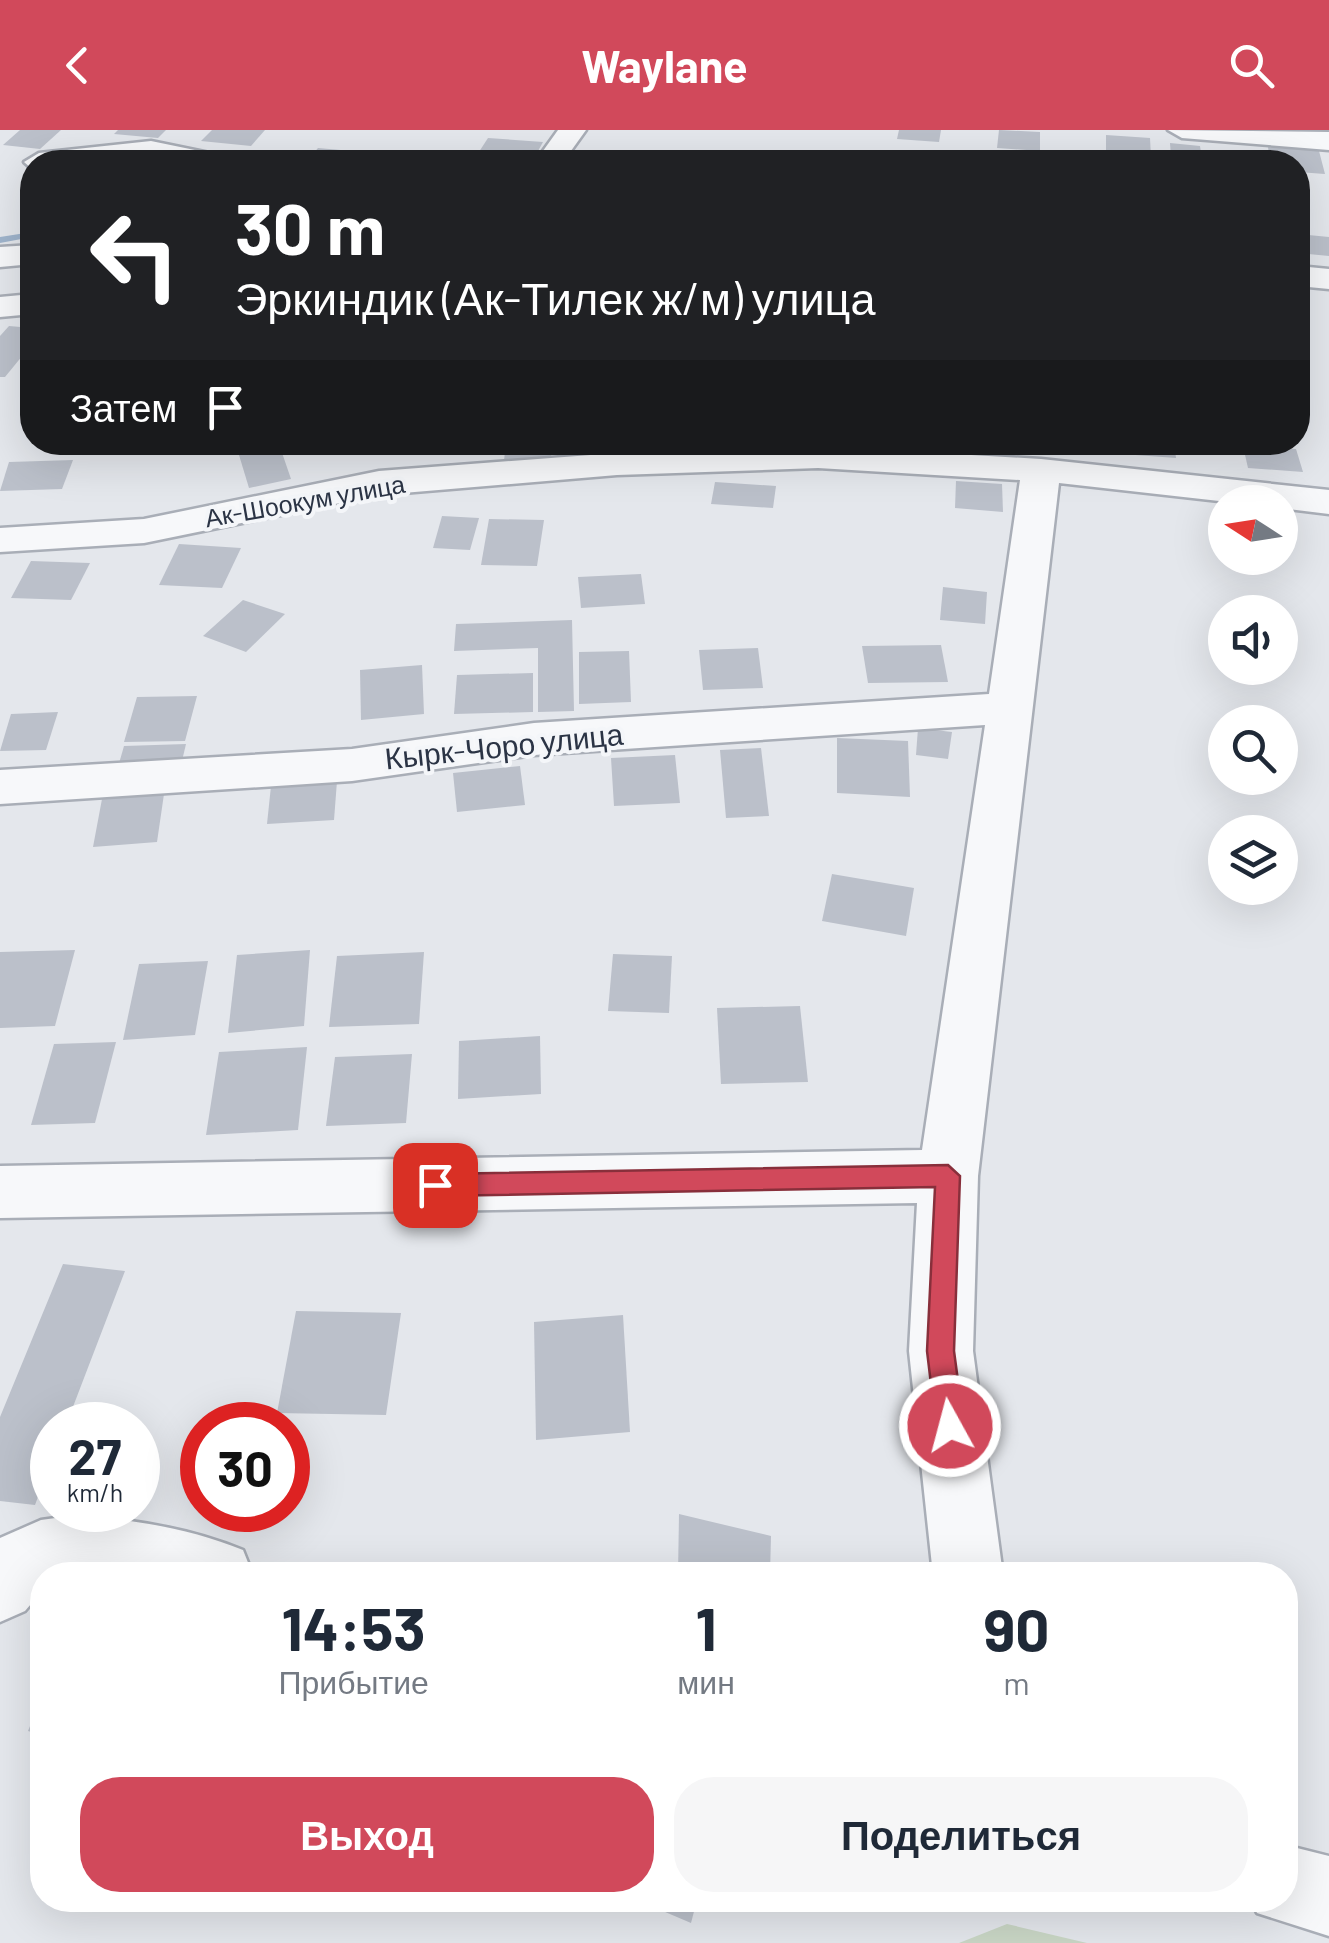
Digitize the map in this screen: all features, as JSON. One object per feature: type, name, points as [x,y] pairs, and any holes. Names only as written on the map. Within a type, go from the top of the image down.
[{"type":"street","points":[[1182,130],[1329,140]]},
{"type":"street","points":[[378,483],[389,455]]},
{"type":"street","name":"Ак-Шоокум улица","points":[[0,540],[144,531],[378,483],[617,464],[818,457],[1041,470],[1329,502]]},
{"type":"street","points":[[966,1562],[941,1351],[948,1176],[1041,470]]},
{"type":"street","name":"Кырк-Чоро улица","points":[[0,788],[352,765],[534,739],[1009,708]]},
{"type":"street","points":[[0,1192],[948,1176]]},
{"type":"street","points":[[0,1586],[37,1554],[72,1548],[148,1562]]},
{"type":"street","points":[[1298,1888],[1329,1896]]},
{"type":"green space","points":[[1007,1924],[1087,1943],[959,1943]]},
{"type":"building","points":[[20,130],[61,130],[40,149],[3,145]]},
{"type":"building","points":[[118,130],[166,130],[158,138],[114,134]]},
{"type":"building","points":[[212,130],[265,130],[251,146],[201,141]]},
{"type":"building","points":[[899,130],[941,130],[939,142],[897,139]]},
{"type":"building","points":[[999,130],[1040,132],[1040,150],[997,148]]},
{"type":"building","points":[[1106,135],[1150,138],[1151,150],[1106,150]]},
{"type":"building","points":[[488,138],[543,142],[539,150],[480,150]]},
{"type":"building","points":[[1170,143],[1200,146],[1201,150],[1170,150]]},
{"type":"building","points":[[1310,150],[1319,151],[1325,174],[1310,173]]},
{"type":"building","points":[[1310,235],[1329,237],[1329,256],[1310,254]]},
{"type":"building","points":[[9,326],[20,327],[20,359],[5,377],[0,377],[0,336]]},
{"type":"building","points":[[239,455],[283,455],[291,479],[249,488]]},
{"type":"building","points":[[505,455],[551,455],[551,460],[504,461]]},
{"type":"building","points":[[1245,455],[1298,455],[1303,472],[1248,468]]},
{"type":"building","points":[[73,460],[62,489],[0,491],[9,462]]},
{"type":"building","points":[[956,481],[1002,484],[1003,512],[955,508]]},
{"type":"building","points":[[715,482],[776,486],[773,508],[711,504]]},
{"type":"building","points":[[442,516],[479,518],[470,550],[433,548]]},
{"type":"building","points":[[489,519],[544,520],[537,566],[481,565]]},
{"type":"building","points":[[179,544],[241,548],[222,588],[159,585]]},
{"type":"building","points":[[31,561],[90,563],[71,600],[11,598]]},
{"type":"building","points":[[641,574],[645,604],[581,608],[578,577]]},
{"type":"building","points":[[943,587],[987,592],[985,624],[940,620]]},
{"type":"building","points":[[243,600],[285,614],[246,652],[203,636]]},
{"type":"building","points":[[572,620],[574,711],[538,712],[538,648],[454,651],[456,624]]},
{"type":"building","points":[[941,645],[948,682],[868,683],[862,646]]},
{"type":"building","points":[[758,648],[763,688],[703,690],[699,650]]},
{"type":"building","points":[[629,651],[631,702],[579,704],[579,652]]},
{"type":"building","points":[[422,665],[424,714],[361,720],[360,670]]},
{"type":"building","points":[[533,673],[533,712],[454,714],[457,675]]},
{"type":"building","points":[[197,696],[185,741],[124,742],[137,697]]},
{"type":"building","points":[[58,712],[46,750],[0,751],[11,714]]},
{"type":"building","points":[[918,728],[952,732],[948,759],[916,755]]},
{"type":"building","points":[[837,738],[908,741],[910,797],[837,793]]},
{"type":"building","points":[[186,744],[181,765],[118,767],[124,746]]},
{"type":"building","points":[[761,748],[769,816],[726,818],[720,750]]},
{"type":"building","points":[[675,755],[680,803],[614,806],[611,758]]},
{"type":"building","points":[[520,766],[525,805],[457,812],[453,773]]},
{"type":"building","points":[[337,781],[334,820],[267,824],[271,786]]},
{"type":"building","points":[[164,794],[157,842],[93,847],[102,799]]},
{"type":"building","points":[[832,874],[914,888],[906,936],[822,921]]},
{"type":"building","points":[[75,950],[55,1026],[0,1028],[0,952]]},
{"type":"building","points":[[310,950],[304,1026],[228,1033],[237,955]]},
{"type":"building","points":[[424,952],[419,1024],[329,1027],[337,956]]},
{"type":"building","points":[[613,954],[672,956],[669,1013],[608,1011]]},
{"type":"building","points":[[208,961],[195,1035],[123,1040],[139,964]]},
{"type":"building","points":[[800,1006],[808,1082],[721,1084],[717,1008]]},
{"type":"building","points":[[540,1036],[541,1094],[458,1099],[459,1041]]},
{"type":"building","points":[[116,1042],[95,1123],[31,1125],[54,1044]]},
{"type":"building","points":[[307,1047],[298,1130],[206,1135],[219,1052]]},
{"type":"building","points":[[412,1054],[406,1123],[326,1126],[335,1057]]},
{"type":"building","points":[[63,1264],[125,1271],[75,1402],[30,1402],[30,1504],[0,1501],[0,1417]]},
{"type":"building","points":[[296,1311],[401,1313],[386,1415],[310,1414],[310,1402],[279,1402]]},
{"type":"building","points":[[623,1315],[630,1432],[536,1440],[534,1322]]},
{"type":"building","points":[[679,1514],[771,1536],[770,1562],[678,1562]]},
{"type":"building","points":[[665,1912],[694,1912],[691,1923]]},
{"type":"waterway","points":[[0,240],[20,237]]},
{"type":"route","points":[[435,1185],[948,1176],[941,1351],[950,1426]]}]
